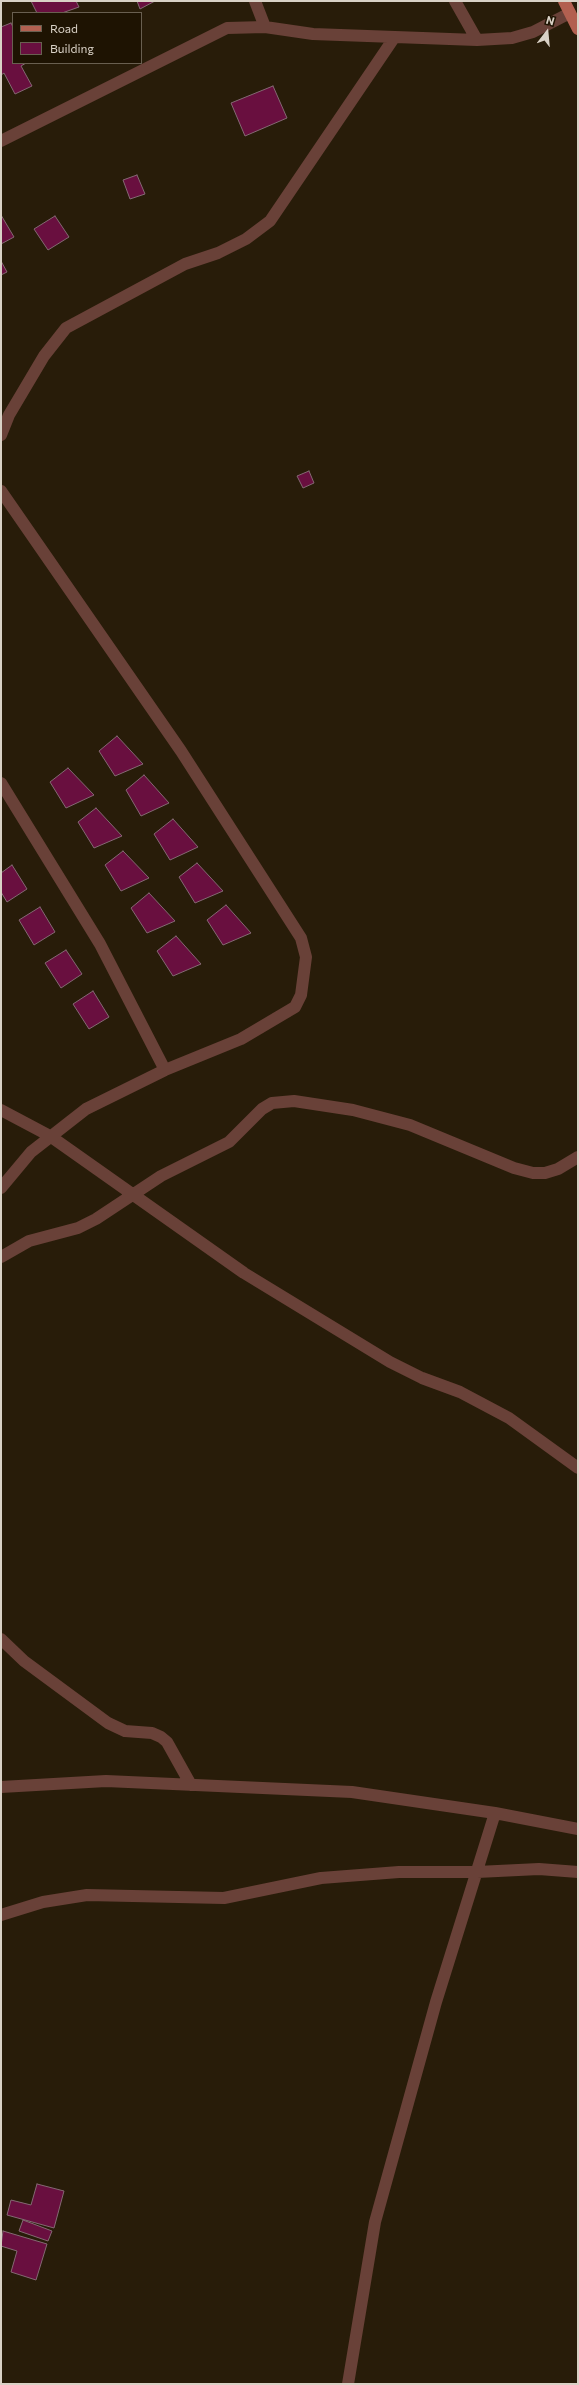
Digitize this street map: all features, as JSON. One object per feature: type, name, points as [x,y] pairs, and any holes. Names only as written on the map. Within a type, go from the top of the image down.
[{"type":"main road","points":[[564,1],[578,29]]},
{"type":"street","points":[[255,1],[265,27]]},
{"type":"street","points":[[455,1],[477,40]]},
{"type":"street","points":[[1,141],[227,28],[265,27],[313,34],[477,40],[512,38],[533,32],[570,13]]},
{"type":"street","points":[[1,435],[8,415],[44,356],[66,328],[185,264],[218,253],[246,239],[270,221],[394,38]]},
{"type":"street","points":[[1,492],[181,751],[302,938],[306,956],[306,972],[302,994],[295,1007],[241,1039],[165,1070],[86,1109],[31,1152],[1,1188]]},
{"type":"street","points":[[1,783],[100,944],[165,1070]]},
{"type":"street","points":[[1,1257],[29,1242],[78,1228],[96,1219],[161,1176],[229,1142],[262,1109],[272,1103],[294,1101],[352,1110],[410,1125],[514,1168],[533,1173],[545,1173],[558,1169],[578,1157]]},
{"type":"street","points":[[1,1110],[50,1136],[244,1273],[390,1362],[422,1378],[460,1392],[509,1418],[578,1468]]},
{"type":"street","points":[[1,1639],[24,1661],[108,1723],[125,1731],[152,1733],[161,1737],[167,1742],[191,1785]]},
{"type":"street","points":[[1,1787],[106,1782],[352,1792],[495,1813],[578,1829]]},
{"type":"street","points":[[348,2384],[375,2222],[436,2002],[495,1813]]},
{"type":"street","points":[[1,1915],[43,1902],[87,1895],[224,1898],[321,1878],[399,1872],[477,1872],[539,1869],[578,1872]]},
{"type":"building","points":[[31,1],[76,1],[79,7],[65,12],[36,12]]},
{"type":"building","points":[[137,1],[155,1],[140,9]]},
{"type":"building","points":[[11,23],[12,64],[24,64],[21,66],[32,86],[15,94],[4,73],[1,75],[1,27]]},
{"type":"building","points":[[273,86],[287,118],[245,136],[231,103]]},
{"type":"building","points":[[137,175],[145,194],[130,199],[123,180]]},
{"type":"building","points":[[1,215],[14,237],[1,244]]},
{"type":"building","points":[[55,216],[69,237],[48,250],[34,229]]},
{"type":"building","points":[[1,261],[7,272],[1,275]]},
{"type":"building","points":[[309,471],[314,483],[303,488],[297,476]]},
{"type":"building","points":[[117,736],[143,764],[115,776],[99,751]]},
{"type":"building","points":[[68,768],[94,795],[66,808],[50,782]]},
{"type":"building","points":[[144,775],[169,803],[141,816],[126,790]]},
{"type":"building","points":[[96,808],[122,836],[94,848],[78,822]]},
{"type":"building","points":[[173,819],[198,847],[170,860],[154,834]]},
{"type":"building","points":[[123,851],[149,878],[121,891],[105,865]]},
{"type":"building","points":[[197,863],[223,891],[195,903],[179,877]]},
{"type":"building","points":[[12,865],[27,889],[7,902],[1,892],[1,873]]},
{"type":"building","points":[[149,893],[175,921],[147,933],[131,908]]},
{"type":"building","points":[[226,905],[251,933],[223,945],[207,920]]},
{"type":"building","points":[[40,907],[55,932],[34,945],[19,920]]},
{"type":"building","points":[[176,936],[201,964],[173,976],[157,951]]},
{"type":"building","points":[[66,950],[82,974],[61,988],[45,963]]},
{"type":"building","points":[[93,991],[109,1017],[89,1029],[73,1004]]},
{"type":"building","points":[[37,2184],[64,2191],[54,2228],[7,2215],[11,2200],[31,2205]]},
{"type":"building","points":[[23,2220],[52,2231],[48,2241],[19,2231]]},
{"type":"building","points":[[3,2231],[47,2244],[36,2280],[11,2272],[17,2251],[1,2246]]}]
